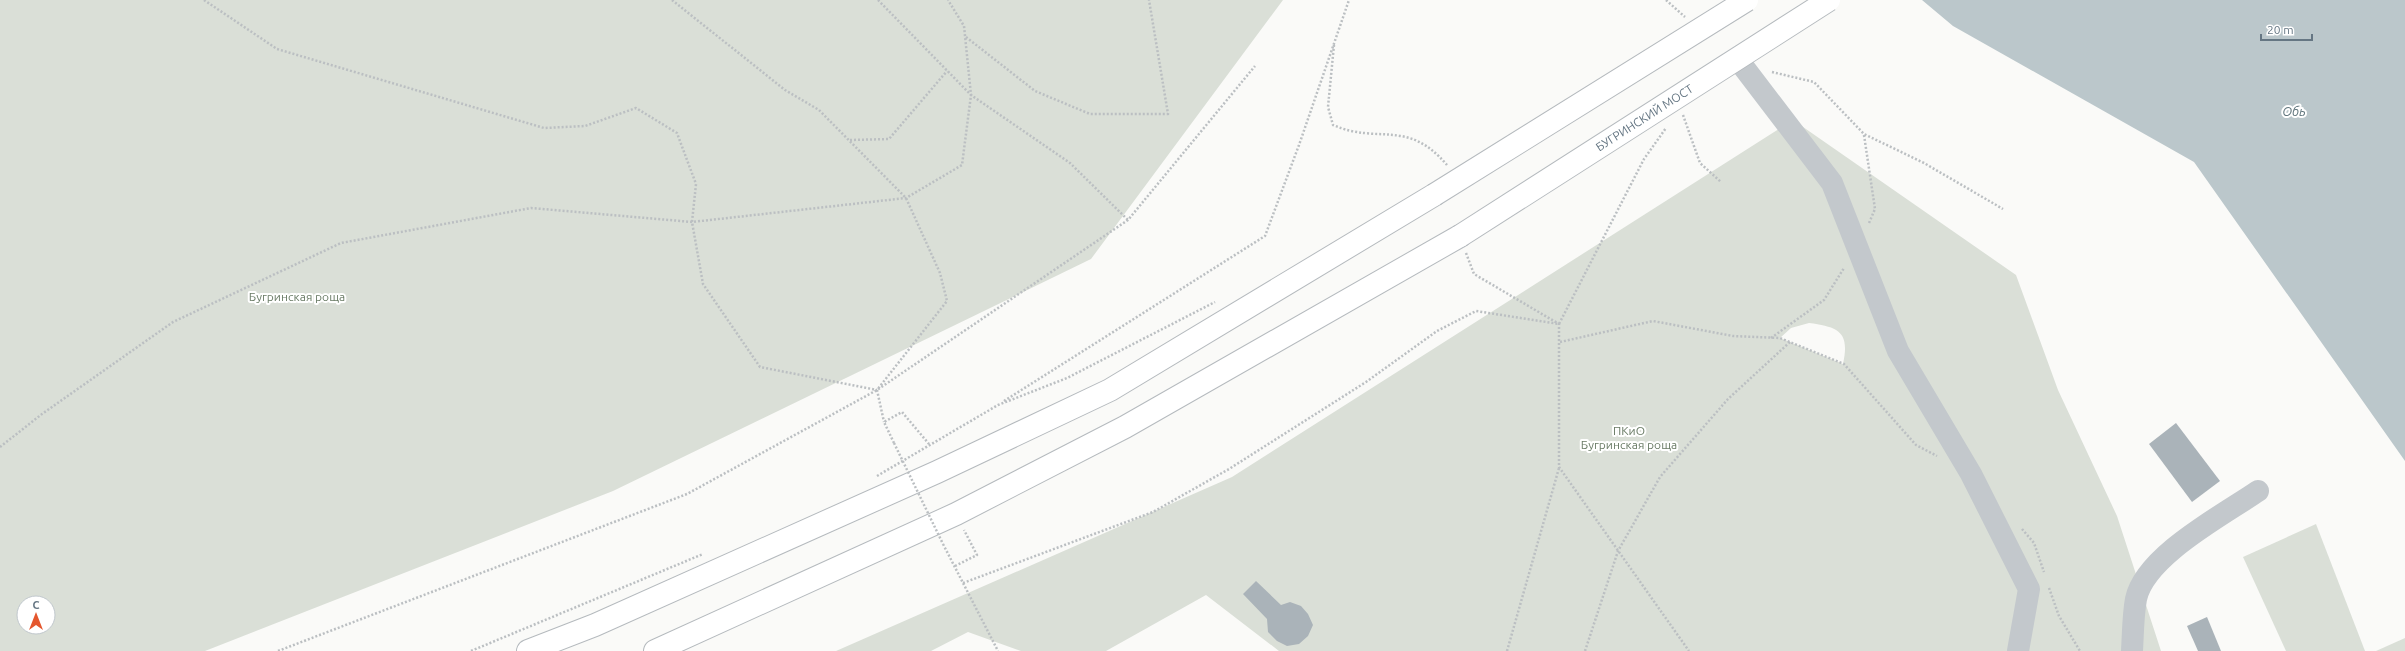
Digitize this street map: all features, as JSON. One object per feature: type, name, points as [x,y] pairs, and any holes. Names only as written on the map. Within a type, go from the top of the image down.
[{"type":"main road","points":[[528,651],[595,625],[937,472],[1110,390],[1434,195],[1747,0]]},
{"type":"main road","name":"БУГРИНСКИЙ МОСТ","points":[[655,651],[956,514],[1125,427],[1460,236],[1829,0]]},
{"type":"lane","points":[[1742,65],[1832,183],[1898,350],[1971,474],[2029,589],[2018,651]]},
{"type":"lane","points":[[2132,651],[2136,598],[2149,573],[2170,551],[2258,491]]},
{"type":"path","points":[[204,0],[277,48],[544,128],[585,126],[636,108],[677,133],[696,184],[692,222],[703,284],[760,367],[877,390]]},
{"type":"path","points":[[672,0],[785,90],[819,110],[906,198],[940,273],[947,301],[877,390]]},
{"type":"path","points":[[878,0],[971,95],[1070,163],[1128,220]]},
{"type":"path","points":[[0,447],[42,414],[173,322],[340,243],[531,208],[692,222],[906,198],[962,165],[971,95],[964,26],[948,0]]},
{"type":"path","points":[[965,37],[1035,91],[1090,114],[1168,114],[1149,0]]},
{"type":"path","points":[[871,480],[929,444],[998,405],[1265,236],[1299,145],[1349,0]]},
{"type":"path","points":[[1666,0],[1690,20]]},
{"type":"path","points":[[1334,41],[1328,106],[1333,126],[1350,133],[1406,137],[1425,143],[1448,166]]},
{"type":"path","points":[[1742,65],[1814,82],[1864,134],[1924,163],[2003,209]]},
{"type":"path","points":[[278,651],[687,494],[877,390],[1128,220],[1255,66]]},
{"type":"path","points":[[849,140],[889,139],[948,71]]},
{"type":"path","points":[[1683,114],[1700,163],[1721,182]]},
{"type":"path","points":[[1507,651],[1559,467],[1559,324],[1644,159]]},
{"type":"path","points":[[1460,236],[1474,274],[1559,324]]},
{"type":"path","points":[[998,405],[1067,378],[1219,300]]},
{"type":"path","points":[[963,583],[1153,512],[1229,469],[1359,386],[1437,331],[1476,311],[1559,324]]},
{"type":"path","points":[[1560,342],[1653,321],[1733,336],[1780,338]]},
{"type":"path","points":[[1585,651],[1618,551],[1660,477],[1728,399],[1790,342]]},
{"type":"path","points":[[877,390],[884,422],[943,544],[998,651]]},
{"type":"path","points":[[884,422],[902,412],[929,444]]},
{"type":"path","points":[[1559,467],[1690,651]]},
{"type":"path","points":[[955,566],[977,555],[956,514]]},
{"type":"path","points":[[471,651],[705,553]]},
{"type":"green space","name":"Бугринская роща","points":[[0,0],[1283,0],[1091,259],[613,491],[205,651],[0,651]]},
{"type":"green space","name":"ПКиО Бугринская роща","points":[[1793,120],[2016,275],[2058,390],[2117,516],[2161,651],[1279,651],[1206,595],[1106,651],[1021,651],[968,632],[931,651],[836,651],[1232,477]],"holes":[[[1809,323],[1835,329],[1840,333],[1845,345],[1843,364],[1780,338],[1791,328]]]},
{"type":"green space","points":[[2316,524],[2365,651],[2286,651],[2243,557]]},
{"type":"green space","points":[[2405,638],[2405,651],[2376,651]]},
{"type":"water","name":"Обь","points":[[1922,0],[2405,0],[2405,461],[2194,162],[1953,26]]},
{"type":"building","points":[[2176,423],[2220,481],[2192,502],[2149,444]]},
{"type":"building","points":[[1256,581],[1281,605],[1290,602],[1301,606],[1308,614],[1313,625],[1308,636],[1299,644],[1287,646],[1277,641],[1268,632],[1267,619],[1243,594]]},
{"type":"building","points":[[2207,617],[2221,651],[2198,651],[2187,626]]}]
